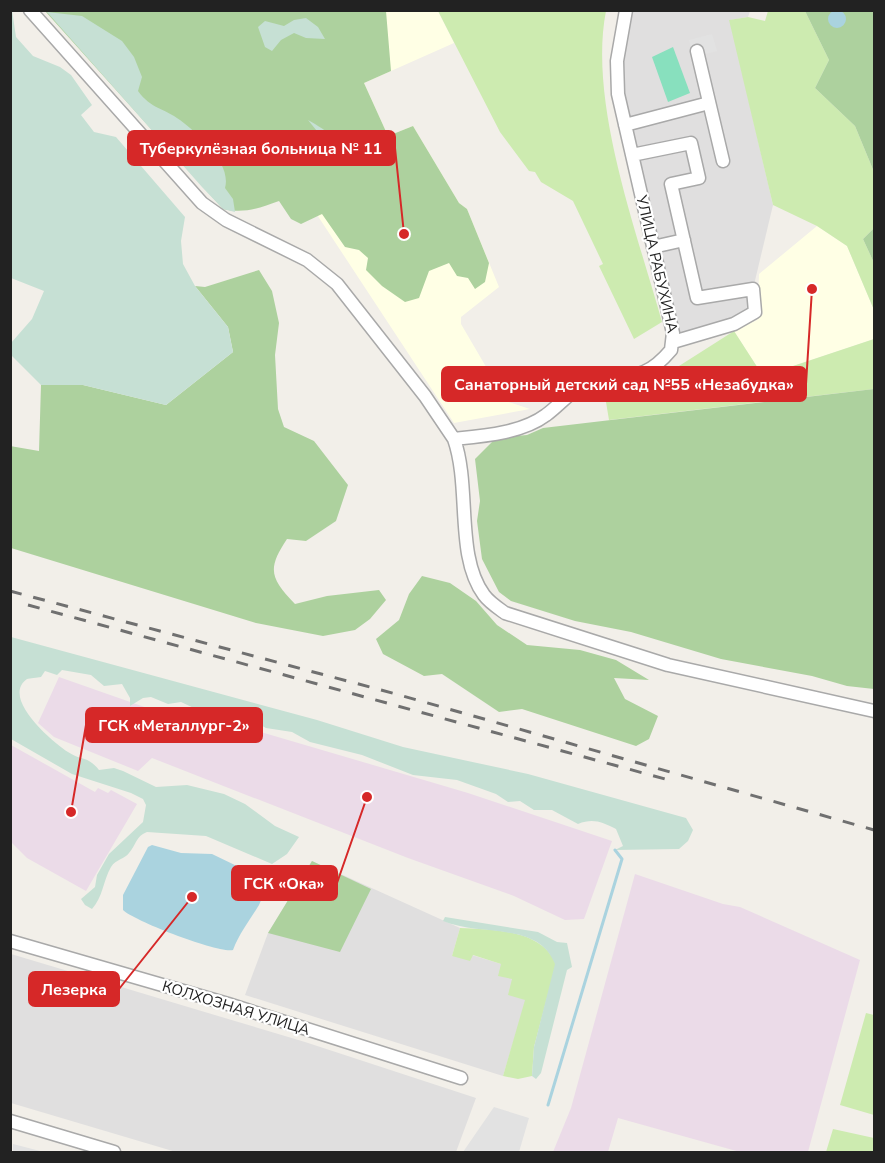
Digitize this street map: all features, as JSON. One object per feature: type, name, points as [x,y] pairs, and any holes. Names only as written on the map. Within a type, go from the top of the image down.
[{"type":"street","points":[[30,10],[202,203],[226,220],[307,260],[337,284],[418,387],[454,438],[461,459],[468,554],[474,579],[485,597],[505,613],[668,665],[874,711]]},
{"type":"street","name":"УЛИЦА РАБУХИНА","points":[[454,438],[525,427],[584,385],[638,376],[650,370],[665,357],[674,342],[618,94],[616,61],[626,10]]},
{"type":"street","points":[[696,51],[723,161]]},
{"type":"street","points":[[625,125],[709,103]]},
{"type":"street","points":[[632,155],[691,143],[699,178],[671,184],[697,298],[753,289],[755,312],[734,324],[674,342]]},
{"type":"street","points":[[653,247],[684,240]]},
{"type":"street","name":"КОЛХОЗНАЯ УЛИЦА","points":[[10,941],[228,1004],[461,1078]]},
{"type":"street","points":[[10,1121],[114,1152]]},
{"type":"shaded area","points":[[12,10],[16,37],[33,56],[60,67],[71,75],[92,105],[81,115],[94,132],[116,137],[185,217],[181,241],[183,264],[195,286],[228,327],[233,352],[166,405],[83,385],[41,385],[11,355],[11,343],[32,319],[44,291],[11,278]]},
{"type":"shaded area","points":[[183,11],[438,11],[454,43],[364,83],[388,136],[413,126],[459,203],[467,209],[499,287],[461,317],[461,324],[506,401],[530,409],[454,423]]},
{"type":"shaded area","points":[[626,11],[750,11],[748,17],[730,20],[773,205],[753,289],[755,312],[673,342],[618,94]]},
{"type":"shaded area","points":[[47,12],[82,16],[122,41],[134,57],[142,77],[138,91],[148,101],[187,126],[219,159],[226,178],[225,188],[233,199],[235,212],[223,209],[202,187]]},
{"type":"shaded area","points":[[306,18],[318,27],[325,39],[306,38],[294,33],[281,40],[272,51],[265,47],[258,27],[265,21],[284,26],[294,20]]},
{"type":"shaded area","points":[[712,34],[717,51],[693,57],[689,40]]},
{"type":"shaded area","points":[[308,120],[339,143],[349,164],[334,152]]},
{"type":"shaded area","points":[[817,226],[847,246],[874,310],[874,339],[763,376],[734,331],[757,320],[763,314],[758,304],[759,274]]},
{"type":"shaded area","points":[[11,637],[317,720],[403,747],[528,774],[686,818],[693,830],[688,841],[679,849],[615,850],[623,846],[616,829],[602,823],[588,821],[578,824],[552,810],[534,810],[520,801],[508,802],[496,794],[457,780],[413,775],[362,755],[310,742],[292,732],[266,728],[248,718],[232,714],[225,707],[196,709],[181,702],[168,704],[151,697],[143,698],[130,706],[130,698],[122,684],[104,686],[91,675],[62,670],[57,675],[45,671],[41,677],[27,679],[20,687],[20,697],[32,719],[68,752],[91,762],[99,770],[114,768],[156,787],[187,785],[224,794],[245,804],[275,826],[299,837],[287,854],[272,864],[206,836],[147,832],[138,838],[127,855],[111,867],[92,909],[81,899],[95,887],[97,875],[109,854],[143,822],[146,805],[143,799],[131,793],[72,774],[11,739]]},
{"type":"shaded area","points":[[59,677],[190,723],[217,719],[468,793],[612,841],[584,919],[565,920],[514,896],[408,858],[152,758],[138,771],[54,737],[38,723]]},
{"type":"shaded area","points":[[11,745],[95,792],[98,788],[108,793],[111,790],[137,804],[86,891],[27,858],[11,842]]},
{"type":"shaded area","points":[[312,861],[460,928],[452,956],[472,955],[501,964],[526,1000],[503,1076],[245,995],[268,933]]},
{"type":"shaded area","points":[[635,874],[723,904],[740,907],[860,960],[808,1152],[740,1152],[618,1118],[608,1152],[553,1152],[571,1108]]},
{"type":"shaded area","points":[[445,917],[538,932],[557,942],[567,943],[572,967],[567,970],[541,1073],[536,1079],[532,1076],[534,1047],[555,964],[547,950],[536,941],[507,932],[458,926],[443,921]]},
{"type":"shaded area","points":[[11,954],[305,1042],[476,1098],[456,1152],[176,1152],[11,1103]]},
{"type":"shaded area","points":[[494,1107],[529,1118],[519,1152],[463,1152]]},
{"type":"shaded area","points":[[13,1144],[44,1152],[13,1152]]},
{"type":"green space","points":[[45,11],[386,11],[391,71],[364,83],[388,136],[413,126],[459,203],[467,209],[489,263],[485,282],[475,289],[468,278],[457,276],[449,263],[429,271],[419,298],[405,302],[382,286],[366,270],[368,258],[359,250],[345,247],[322,214],[301,224],[291,219],[279,201],[245,211],[223,209]]},
{"type":"green space","points":[[438,11],[606,11],[602,47],[609,126],[629,208],[662,322],[634,339],[599,266],[603,264],[573,201],[541,182],[535,172],[529,171],[500,132]]},
{"type":"green space","points":[[768,11],[805,11],[829,60],[815,88],[855,126],[874,172],[874,228],[863,239],[874,263],[874,310],[847,246],[817,226],[773,205],[729,20],[748,17],[765,21]]},
{"type":"green space","points":[[805,11],[874,11],[874,172],[855,126],[815,88],[829,60]]},
{"type":"green space","points":[[673,47],[690,93],[668,102],[652,57]]},
{"type":"green space","points":[[874,228],[874,263],[863,239]]},
{"type":"green space","points":[[259,270],[272,291],[279,323],[275,355],[278,409],[284,427],[314,441],[348,485],[336,521],[306,541],[287,539],[276,558],[274,573],[280,587],[295,604],[327,596],[379,590],[386,600],[370,619],[355,630],[323,636],[256,623],[11,548],[10,446],[39,451],[41,385],[83,385],[166,405],[233,352],[228,327],[195,286],[205,287]]},
{"type":"green space","points":[[734,331],[763,376],[874,339],[874,389],[609,420],[604,390],[668,373]]},
{"type":"green space","points":[[874,389],[874,689],[847,686],[812,676],[721,659],[631,632],[575,621],[511,601],[499,592],[482,559],[477,521],[480,501],[475,459],[496,438],[527,435],[543,428]]},
{"type":"green space","points":[[422,576],[450,583],[476,601],[497,625],[527,645],[580,650],[616,660],[649,680],[614,678],[625,699],[658,716],[649,739],[636,746],[522,709],[499,712],[442,674],[424,676],[383,654],[376,639],[399,620],[409,594]]},
{"type":"green space","points":[[312,861],[371,889],[340,952],[268,933]]},
{"type":"green space","points":[[460,928],[501,931],[528,938],[549,952],[556,964],[534,1047],[532,1076],[518,1079],[503,1076],[525,1000],[508,995],[512,979],[498,976],[501,964],[473,955],[470,961],[452,956]]},
{"type":"green space","points":[[866,1013],[874,1015],[874,1115],[840,1105]]},
{"type":"green space","points":[[833,1129],[874,1138],[874,1152],[826,1152]]},
{"type":"water","points":[[833,10],[841,10],[846,15],[844,26],[833,28],[828,23],[828,15]]},
{"type":"water","points":[[152,845],[181,853],[212,854],[264,879],[267,887],[233,950],[212,947],[177,936],[123,910],[123,895],[148,847]]},
{"type":"waterway","points":[[548,1105],[622,859],[615,850]]},
{"type":"railway","points":[[10,591],[396,694],[874,830]]},
{"type":"railway","points":[[28,605],[665,779]]},
{"type":"place","name":"Туберкулёзная больница № 11","points":[[404,234]]},
{"type":"place","name":"Санаторный детский сад №55 «Незабудка»","points":[[812,289]]},
{"type":"place","name":"ГСК «Ока»","points":[[367,797]]},
{"type":"place","name":"ГСК «Металлург-2»","points":[[71,812]]},
{"type":"place","name":"Лезерка","points":[[192,897]]}]
